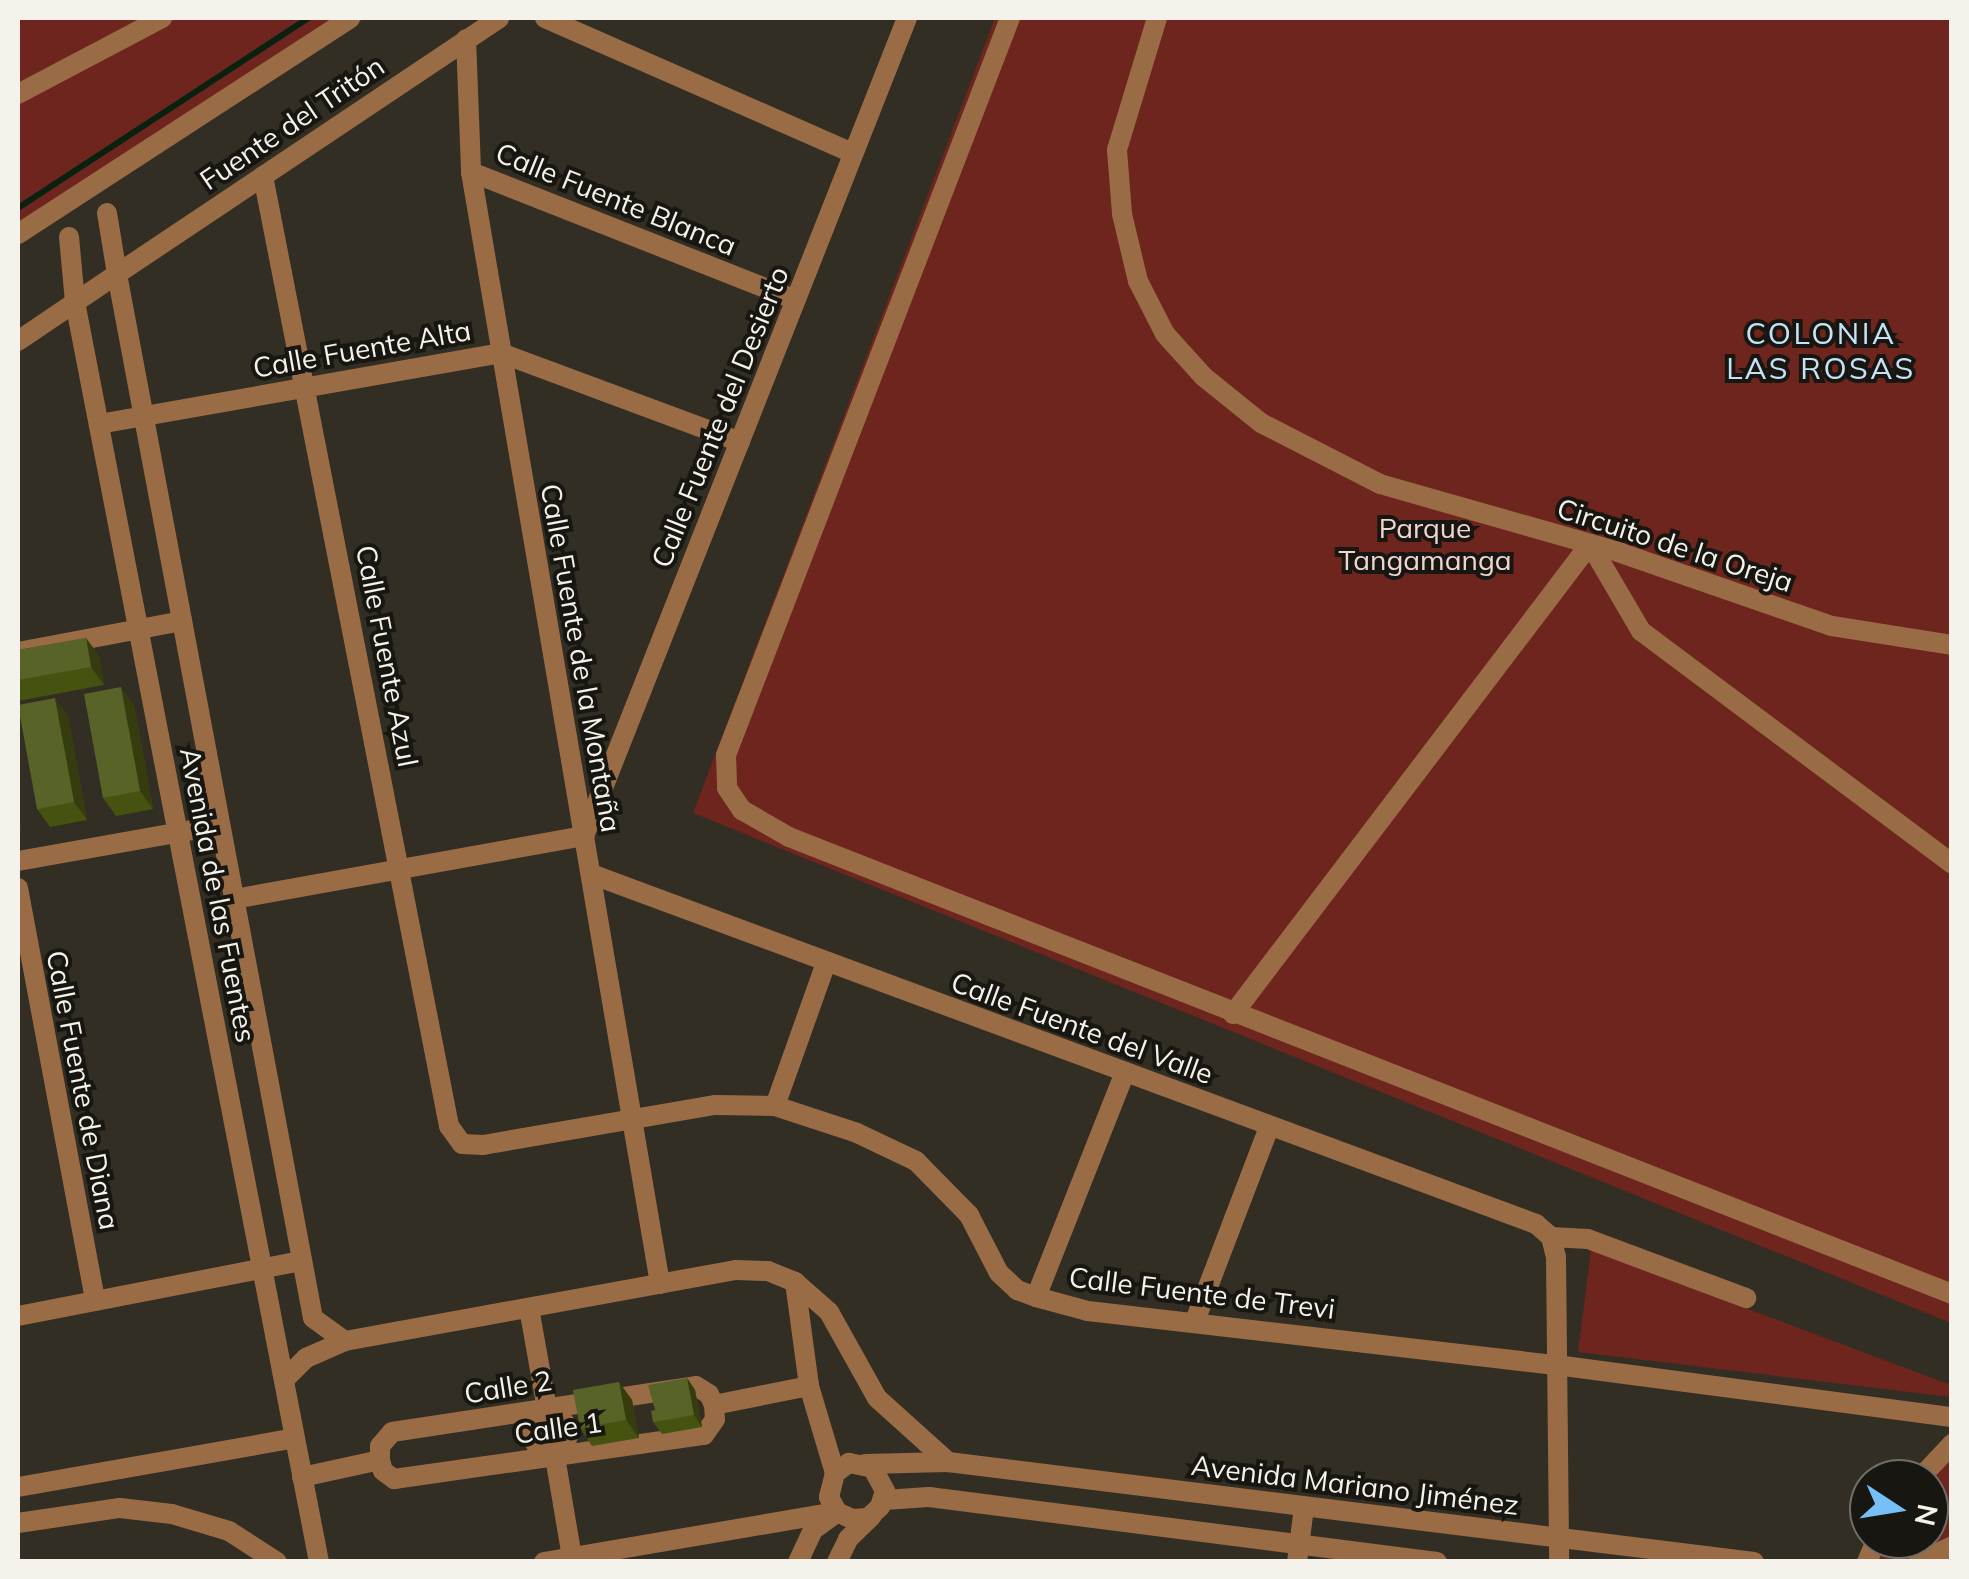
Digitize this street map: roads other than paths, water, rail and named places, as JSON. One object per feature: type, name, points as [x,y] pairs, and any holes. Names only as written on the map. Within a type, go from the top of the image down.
[{"type":"street","points":[[18,94],[162,18]]},
{"type":"street","points":[[18,234],[350,18]]},
{"type":"street","name":"Fuente del Tritón","points":[[18,341],[498,18]]},
{"type":"street","points":[[545,18],[854,153]]},
{"type":"street","name":"Calle Fuente del Desierto","points":[[584,836],[907,18]]},
{"type":"street","points":[[1010,18],[726,755],[727,788],[742,810],[789,837],[1952,1294]]},
{"type":"street","name":"Circuito de la Oreja","points":[[1156,18],[1118,150],[1122,214],[1138,281],[1165,334],[1204,377],[1262,424],[1380,484],[1590,544],[1832,626],[1952,646]]},
{"type":"street","name":"Calle Fuente de la Montaña","points":[[466,39],[471,172],[660,1284]]},
{"type":"street","name":"Calle Fuente Blanca","points":[[471,172],[796,300]]},
{"type":"street","name":"Calle Fuente Azul","points":[[263,176],[450,1126],[462,1144]]},
{"type":"street","name":"Avenida de las Fuentes","points":[[108,213],[313,1318],[345,1341]]},
{"type":"street","name":"Avenida de las Fuentes","points":[[69,237],[75,302],[318,1562]]},
{"type":"street","name":"Calle Fuente Alta","points":[[99,424],[502,354],[740,442]]},
{"type":"street","points":[[1233,1014],[1590,544],[1642,631],[1952,864]]},
{"type":"street","points":[[18,652],[182,620]]},
{"type":"street","points":[[18,861],[220,825]]},
{"type":"street","points":[[234,900],[584,836]]},
{"type":"street","name":"Calle Fuente del Valle","points":[[590,874],[1536,1224],[1552,1237],[1588,1239],[1746,1298]]},
{"type":"street","name":"Calle Fuente de Diana","points":[[18,888],[95,1301]]},
{"type":"street","points":[[775,1106],[826,964]]},
{"type":"street","points":[[1036,1297],[1125,1072]]},
{"type":"street","name":"Calle Fuente de Trevi","points":[[462,1144],[483,1144],[715,1106],[775,1106],[857,1132],[916,1161],[968,1215],[999,1274],[1017,1290],[1088,1311],[1556,1365],[1952,1417]]},
{"type":"street","points":[[1195,1321],[1269,1127]]},
{"type":"street","points":[[1552,1237],[1556,1256],[1562,1538],[1559,1562]]},
{"type":"street","points":[[18,1316],[302,1262]]},
{"type":"street","points":[[284,1380],[306,1358],[345,1341],[736,1270],[768,1272],[795,1282],[829,1312],[877,1398],[948,1462]]},
{"type":"street","points":[[795,1282],[809,1386],[835,1473],[829,1498],[837,1512]]},
{"type":"street","points":[[529,1308],[547,1412],[567,1427],[567,1439],[555,1454],[572,1557]]},
{"type":"street","name":"Calle 2","points":[[380,1460],[380,1446],[392,1432],[547,1412],[696,1386],[710,1394],[714,1404]]},
{"type":"street","points":[[714,1404],[809,1386]]},
{"type":"street","name":"Calle 1","points":[[380,1460],[383,1471],[394,1479],[704,1435],[715,1418],[714,1404]]},
{"type":"street","points":[[18,1487],[295,1438]]},
{"type":"street","points":[[302,1477],[380,1460]]},
{"type":"street","name":"Avenida Mariano Jiménez","points":[[835,1473],[849,1464],[948,1462],[1754,1562]]},
{"type":"street","points":[[837,1562],[848,1539],[879,1507],[884,1482],[865,1464]]},
{"type":"street","points":[[72,1478],[79,1512]]},
{"type":"street","points":[[544,1562],[837,1512],[860,1520],[879,1507],[930,1497],[1298,1553],[1437,1562]]},
{"type":"street","points":[[1298,1553],[1304,1506]]},
{"type":"street","points":[[18,1524],[120,1508],[172,1514],[229,1531],[276,1562]]},
{"type":"street","points":[[800,1556],[813,1530],[837,1512]]},
{"type":"street","points":[[766,1525],[794,1526],[802,1534],[800,1556]]},
{"type":"street","points":[[1918,1562],[1952,1546]]},
{"type":"waterway","points":[[18,208],[308,18]]},
{"type":"district","name":"COLONIA LAS ROSAS","points":[[1821,350]]},
{"type":"park label","name":"Parque Tangamanga","points":[[1425,544]]}]
